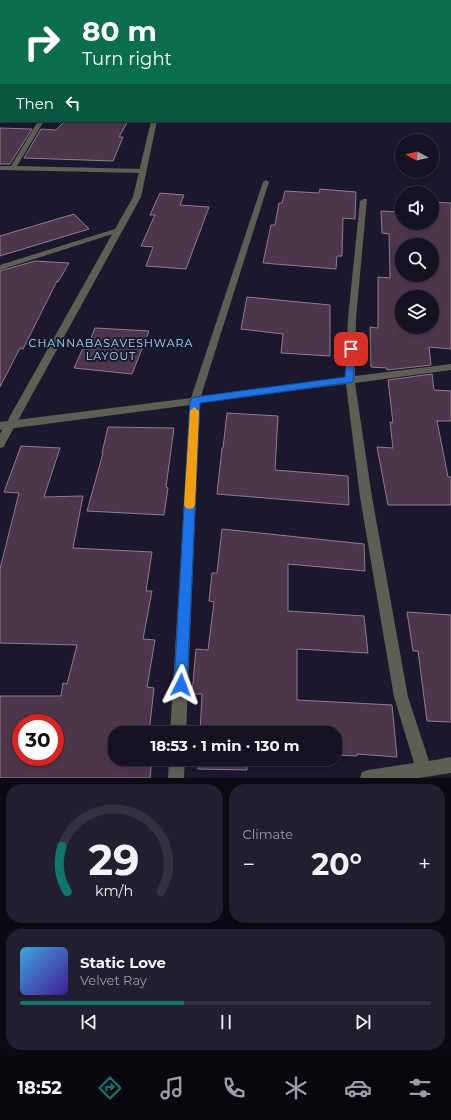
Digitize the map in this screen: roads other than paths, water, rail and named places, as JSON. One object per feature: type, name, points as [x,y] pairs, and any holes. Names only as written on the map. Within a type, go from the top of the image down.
[{"type":"street","points":[[12,168],[40,122]]},
{"type":"street","points":[[0,444],[5,426],[137,197],[154,122]]},
{"type":"street","points":[[0,168],[143,171]]},
{"type":"street","points":[[178,726],[195,400],[266,182]]},
{"type":"street","points":[[364,201],[352,318],[350,380],[366,497],[401,697],[424,769]]},
{"type":"street","points":[[0,268],[118,231]]},
{"type":"street","points":[[5,426],[451,367]]},
{"type":"street","points":[[368,778],[451,765]]},
{"type":"street","points":[[176,778],[177,766]]},
{"type":"district","name":"CHANNABASAVESHWARA LAYOUT","points":[[111,349]]}]
